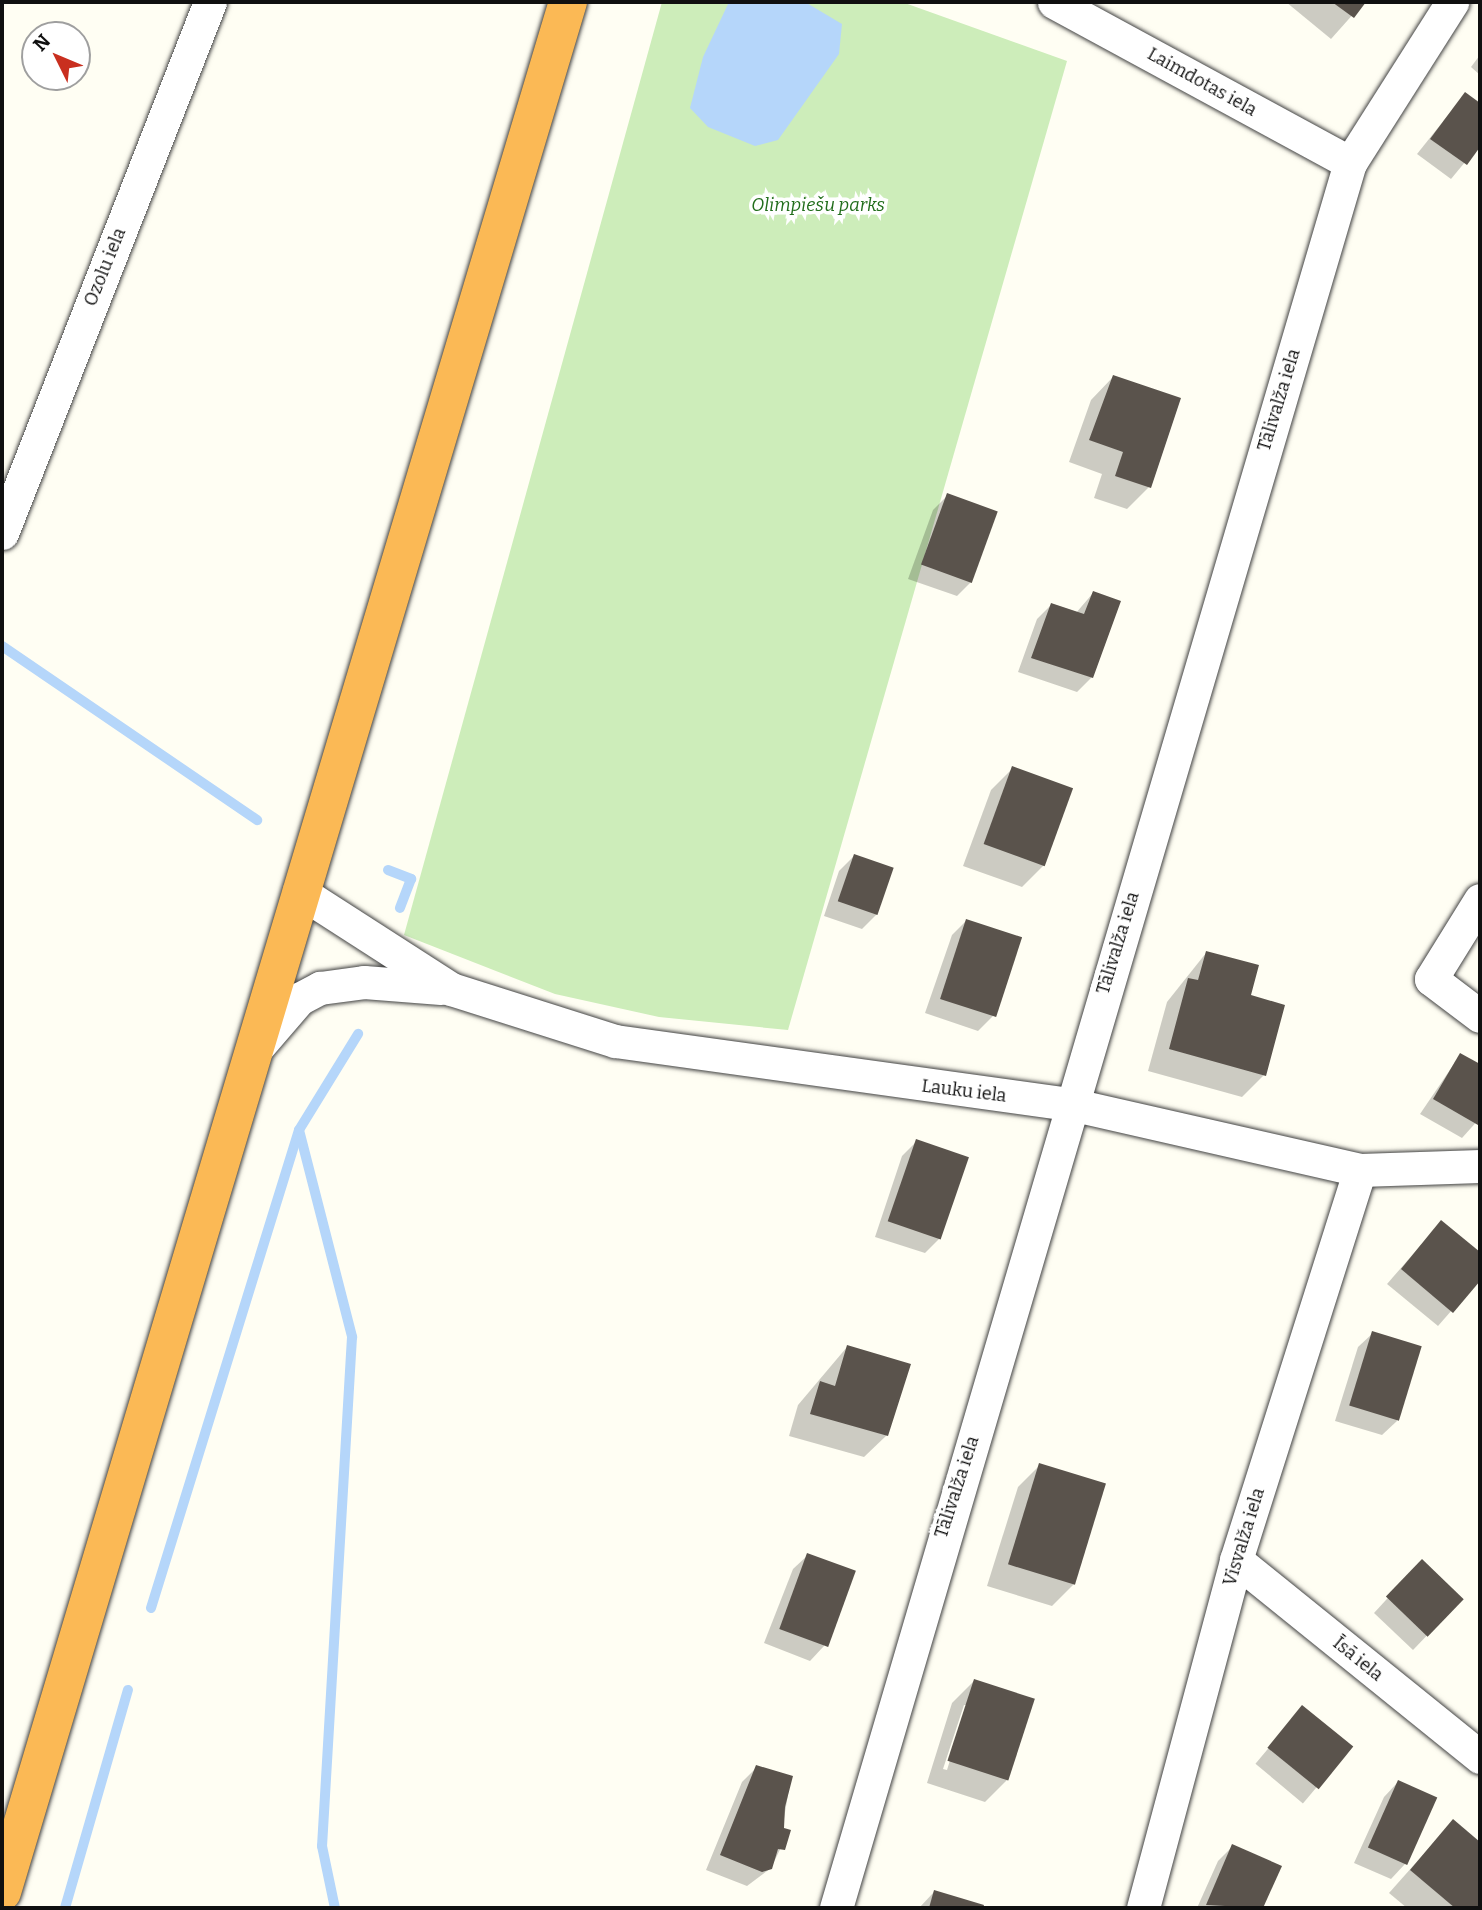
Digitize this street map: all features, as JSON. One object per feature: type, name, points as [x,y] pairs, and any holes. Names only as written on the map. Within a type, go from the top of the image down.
[{"type":"highway","points":[[2,1892],[254,1053],[299,891],[568,2]]},
{"type":"street","name":"Ozolu iela","points":[[2,533],[210,2]]},
{"type":"street","name":"Laimdotas iela","points":[[1054,2],[1350,163]]},
{"type":"street","name":"Tālivalža iela","points":[[836,1908],[1070,1104],[1350,163],[1452,2]]},
{"type":"street","points":[[299,891],[451,989]]},
{"type":"street","points":[[1480,900],[1431,979],[1480,1016]]},
{"type":"street","points":[[254,1053],[299,999],[320,988],[364,982],[451,989]]},
{"type":"street","name":"Lauku iela","points":[[451,989],[615,1041],[1070,1104],[1360,1170],[1480,1166]]},
{"type":"street","name":"Visvalža iela","points":[[1143,1908],[1236,1560],[1360,1170]]},
{"type":"street","name":"Īsā iela","points":[[1236,1560],[1480,1757]]},
{"type":"green space","name":"Olimpiešu parks","points":[[662,2],[902,2],[1067,61],[788,1030],[659,1017],[555,994],[404,935]]},
{"type":"water","points":[[729,2],[805,2],[842,24],[839,54],[778,140],[755,146],[708,127],[690,108],[703,57]]},
{"type":"building","points":[[1332,2],[1366,2],[1354,18]]},
{"type":"building","points":[[1465,92],[1480,103],[1480,147],[1467,165],[1430,139]]},
{"type":"building","points":[[1113,375],[1181,398],[1151,488],[1115,476],[1123,452],[1089,440]]},
{"type":"building","points":[[947,493],[998,511],[972,583],[921,564]]},
{"type":"building","points":[[1093,591],[1121,601],[1093,678],[1031,658],[1051,603],[1084,614]]},
{"type":"building","points":[[1012,766],[1073,788],[1045,866],[984,844]]},
{"type":"building","points":[[854,854],[894,868],[877,915],[838,901]]},
{"type":"building","points":[[966,919],[1022,937],[996,1017],[940,999]]},
{"type":"building","points":[[1206,951],[1259,965],[1251,995],[1285,1005],[1266,1076],[1169,1049],[1188,978],[1198,980]]},
{"type":"building","points":[[1460,1053],[1480,1064],[1478,1125],[1433,1099]]},
{"type":"building","points":[[916,1139],[969,1157],[941,1239],[888,1221]]},
{"type":"building","points":[[1441,1220],[1480,1252],[1480,1281],[1453,1313],[1401,1269]]},
{"type":"building","points":[[1372,1331],[1422,1346],[1399,1421],[1349,1406]]},
{"type":"building","points":[[847,1345],[911,1364],[888,1436],[810,1414],[820,1381],[835,1386]]},
{"type":"building","points":[[1039,1463],[1106,1483],[1075,1585],[1008,1564]]},
{"type":"building","points":[[807,1553],[856,1571],[828,1647],[779,1629]]},
{"type":"building","points":[[1422,1559],[1464,1599],[1428,1637],[1386,1596]]},
{"type":"building","points":[[974,1679],[1035,1699],[1008,1781],[947,1761]]},
{"type":"building","points":[[1302,1705],[1353,1747],[1319,1789],[1267,1748]]},
{"type":"building","points":[[756,1765],[793,1776],[785,1807],[784,1828],[791,1830],[785,1850],[778,1849],[772,1869],[762,1872],[720,1855]]},
{"type":"building","points":[[1398,1780],[1437,1797],[1407,1865],[1368,1848]]},
{"type":"building","points":[[1453,1819],[1480,1842],[1480,1908],[1455,1908],[1410,1870]]},
{"type":"building","points":[[1232,1844],[1282,1866],[1263,1908],[1206,1905]]},
{"type":"building","points":[[934,1890],[984,1905],[983,1908],[929,1908]]},
{"type":"waterway","points":[[2,646],[257,820]]},
{"type":"waterway","points":[[388,870],[411,879],[400,908]]},
{"type":"waterway","points":[[151,1608],[299,1130],[358,1034]]},
{"type":"waterway","points":[[299,1130],[352,1337],[322,1846],[335,1908]]},
{"type":"waterway","points":[[65,1908],[128,1690]]}]
